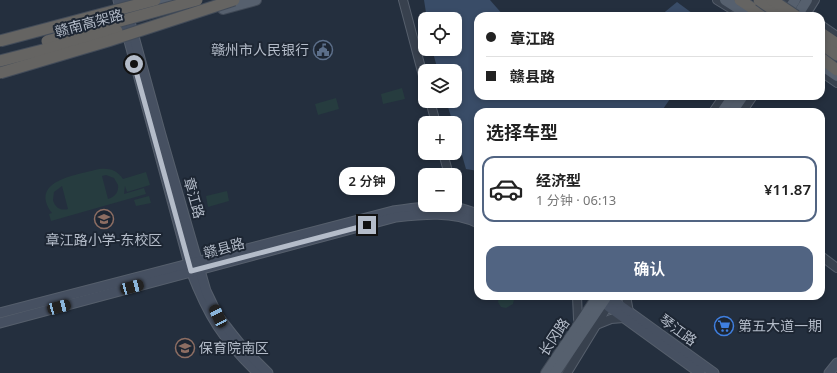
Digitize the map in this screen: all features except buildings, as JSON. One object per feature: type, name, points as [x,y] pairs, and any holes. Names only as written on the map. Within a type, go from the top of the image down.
[{"type":"highway","points":[[0,41],[155,0]]},
{"type":"highway","name":"赣南高架路","points":[[0,54],[197,0]]},
{"type":"highway","points":[[0,73],[108,41],[233,0]]},
{"type":"highway","name":"赣南高架路","points":[[0,61],[233,0]]},
{"type":"highway","points":[[740,0],[758,12]]},
{"type":"highway","points":[[760,0],[791,11]]},
{"type":"highway","points":[[772,0],[791,11]]},
{"type":"highway","points":[[825,36],[837,44]]},
{"type":"highway","points":[[825,47],[837,55]]},
{"type":"highway","points":[[825,57],[837,65]]},
{"type":"highway","points":[[825,61],[837,70]]},
{"type":"main road","points":[[118,0],[125,13]]},
{"type":"main road","points":[[124,0],[125,13]]},
{"type":"main road","points":[[0,45],[172,0]]},
{"type":"main road","points":[[0,67],[256,0]]},
{"type":"main road","points":[[725,0],[744,12]]},
{"type":"main road","points":[[765,0],[791,11],[807,0]]},
{"type":"main road","name":"章江路","points":[[125,13],[195,266],[200,294],[212,319],[238,355],[258,373]]},
{"type":"main road","points":[[825,42],[837,50]]},
{"type":"main road","points":[[825,68],[837,76]]},
{"type":"main road","name":"赣县路","points":[[0,323],[195,266],[393,211],[418,208]]},
{"type":"main road","points":[[458,212],[474,214]]},
{"type":"main road","points":[[458,212],[474,220]]},
{"type":"main road","name":"章江路","points":[[195,266],[218,316],[245,350],[268,373]]},
{"type":"main road","name":"赣县路","points":[[0,313],[195,266]]},
{"type":"main road","name":"长冈路","points":[[546,373],[601,300]]},
{"type":"main road","name":"长冈路","points":[[555,373],[602,300]]},
{"type":"main road","name":"琴江路","points":[[606,300],[700,373]]},
{"type":"main road","name":"琴江路","points":[[626,315],[714,373]]},
{"type":"main road","points":[[829,373],[837,362]]},
{"type":"street","points":[[403,0],[420,64]]},
{"type":"street","points":[[717,0],[736,12]]},
{"type":"street","points":[[791,11],[815,0]]},
{"type":"street","points":[[825,28],[837,36]]},
{"type":"street","points":[[825,75],[837,83]]},
{"type":"street","points":[[825,259],[837,268]]},
{"type":"street","points":[[577,300],[578,319]]},
{"type":"street","points":[[540,373],[578,319],[601,300]]},
{"type":"street","points":[[567,373],[596,325],[602,300]]},
{"type":"street","points":[[596,325],[626,315],[626,300]]},
{"type":"green space","points":[[402,88],[405,99],[383,104],[381,94]]},
{"type":"green space","points":[[336,98],[339,109],[318,115],[315,104]]},
{"type":"green space","points":[[99,169],[110,169],[116,172],[123,179],[146,172],[150,185],[127,192],[125,186],[124,194],[144,188],[146,194],[51,221],[49,214],[52,213],[46,202],[46,193],[51,186],[69,177]],"holes":[[[106,175],[114,178],[118,185],[116,194],[108,199],[102,176]],[[62,186],[68,209],[63,210],[55,205],[53,200],[54,192]]]},
{"type":"green space","points":[[227,191],[229,201],[208,207],[206,196]]},
{"type":"green space","points":[[149,196],[151,203],[136,206],[134,200]]},
{"type":"green space","points":[[498,300],[514,300],[513,304],[506,308],[501,307]]},
{"type":"water","points":[[424,0],[490,0],[500,12],[474,12],[474,100],[669,100],[664,108],[474,108],[474,170],[466,169],[462,155],[462,116],[451,116],[448,108],[462,108],[462,64],[436,64],[434,56],[462,56],[462,12],[426,12]]},
{"type":"water","points":[[677,2],[691,12],[665,12]]},
{"type":"place","name":"赣州市人民银行","points":[[323,50]]},
{"type":"place","name":"章江路小学-东校区","points":[[104,219]]},
{"type":"place","name":"第五大道一期","points":[[724,326]]},
{"type":"place","name":"保育院南区","points":[[185,348]]},
{"type":"route","points":[[134,64],[191,271],[200,270],[367,225]]}]
